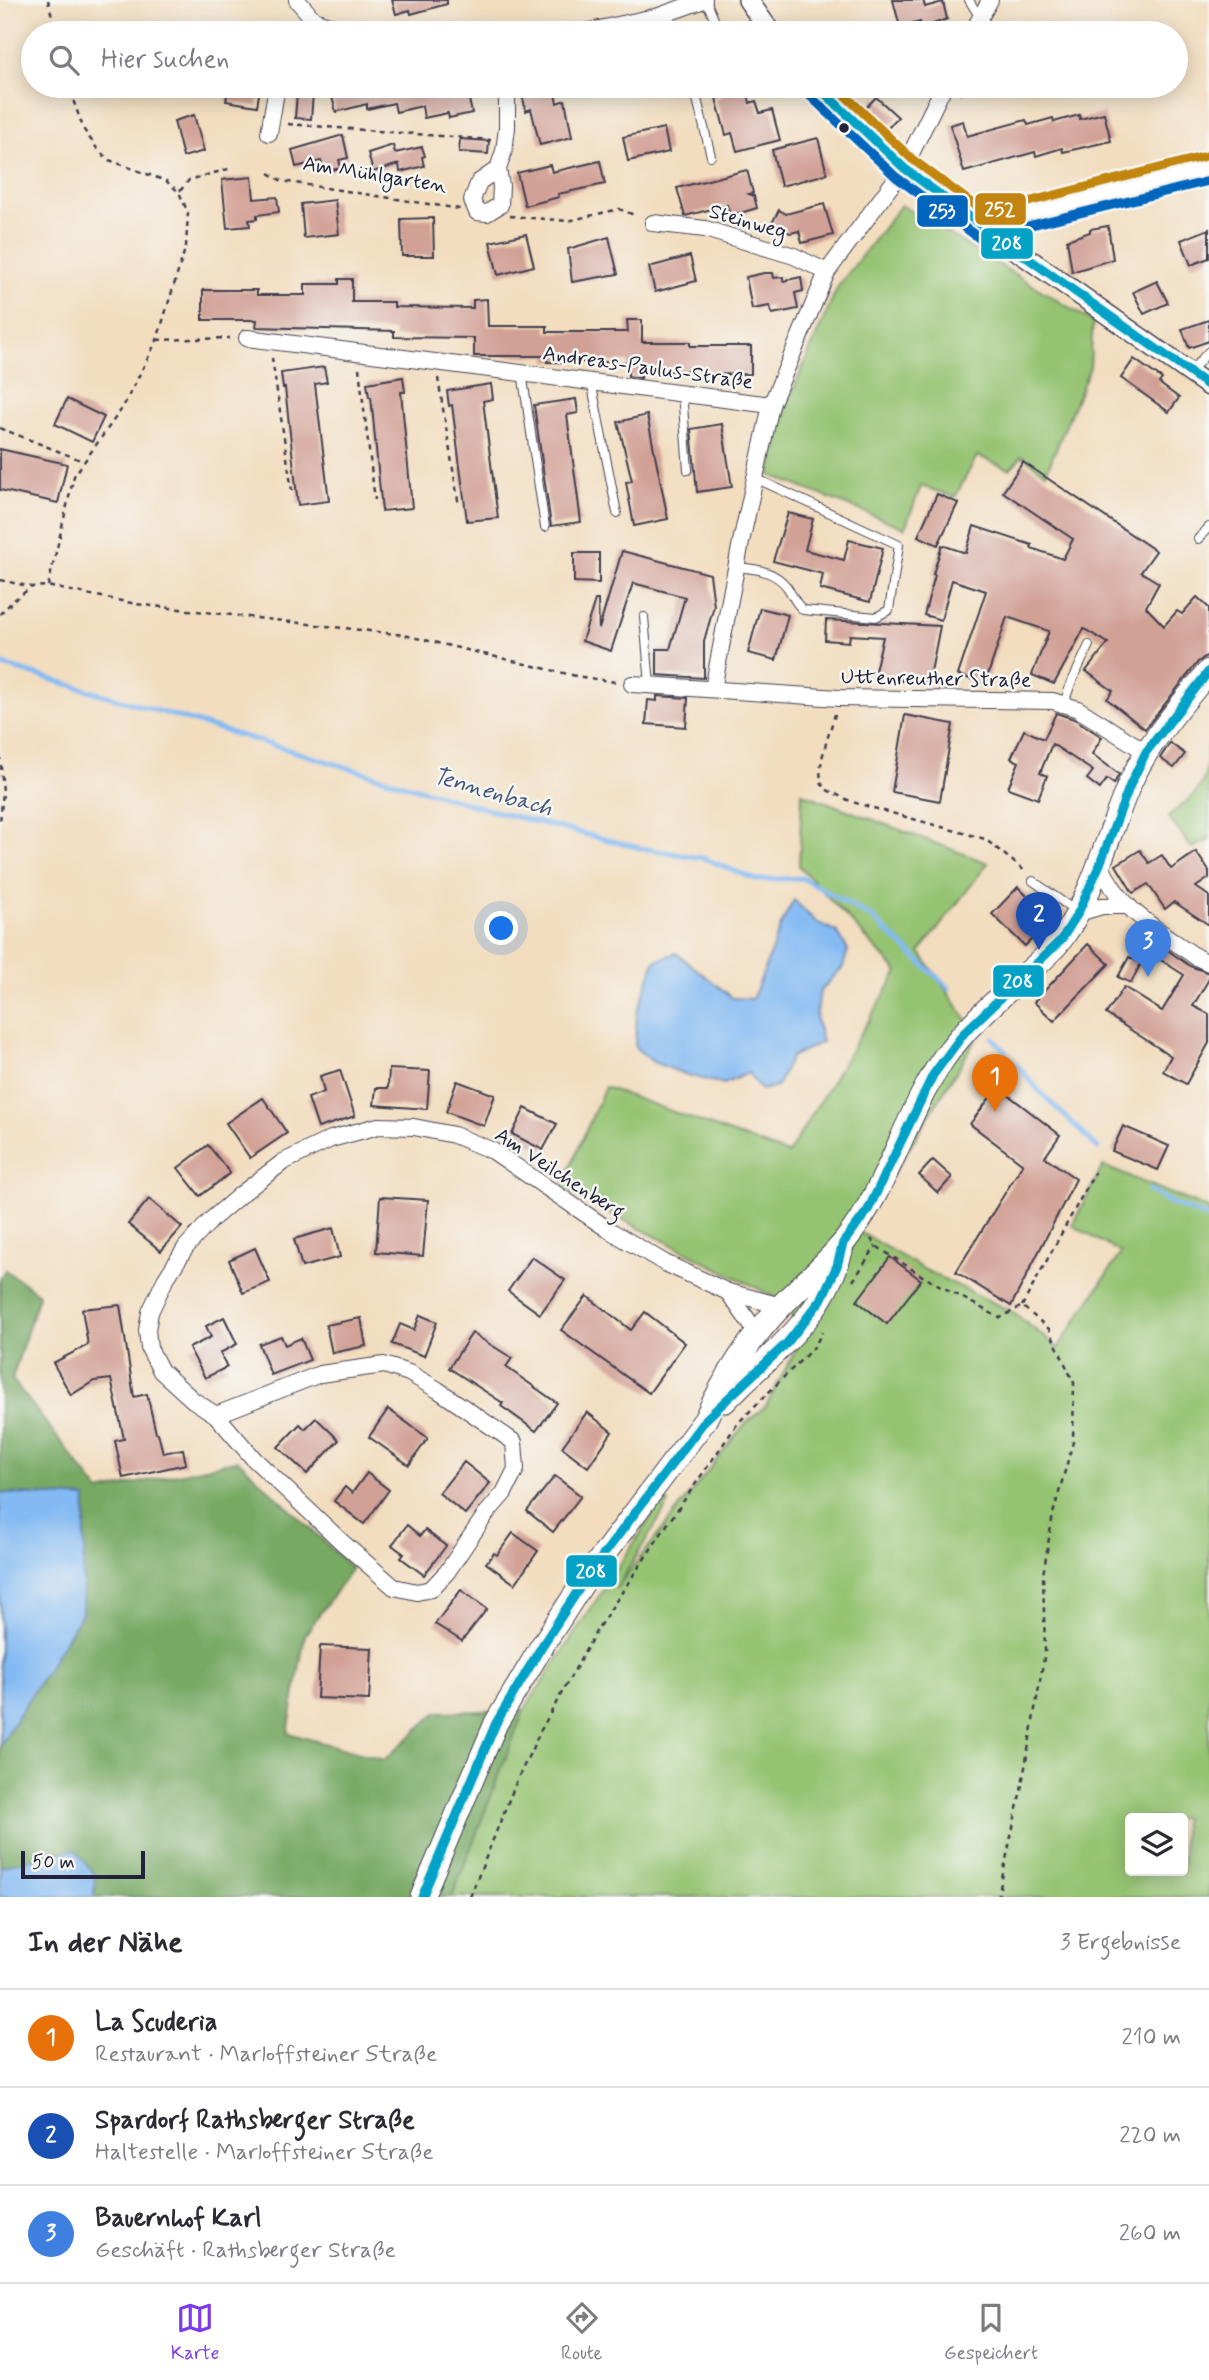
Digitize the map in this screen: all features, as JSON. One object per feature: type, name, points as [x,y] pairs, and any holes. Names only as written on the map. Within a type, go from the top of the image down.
[{"type":"main road","points":[[705,1419],[714,1400],[757,1333],[843,1243],[874,1198],[933,1075],[947,1054],[985,1011],[1044,959],[1061,940],[1078,913],[1146,752],[1209,671]]},
{"type":"main road","points":[[422,1897],[496,1723],[586,1578],[705,1419],[790,1340],[821,1300],[837,1266],[843,1243]]},
{"type":"main road","points":[[781,1306],[792,1325],[790,1340]]},
{"type":"main road","points":[[757,1333],[775,1342],[790,1340]]},
{"type":"street","points":[[297,0],[308,21]]},
{"type":"street","points":[[636,21],[705,0]]},
{"type":"street","points":[[748,0],[763,21]]},
{"type":"street","points":[[978,21],[989,0]]},
{"type":"street","points":[[270,128],[275,98]]},
{"type":"street","name":"Am Mühlgarten","points":[[498,169],[479,182],[472,200],[482,213],[500,205],[498,169],[506,141],[507,98]]},
{"type":"street","points":[[830,98],[904,168],[1209,386]]},
{"type":"street","name":"Andreas-Paulus-Straße","points":[[247,338],[771,405],[827,272],[904,168],[939,98]]},
{"type":"street","points":[[982,226],[1209,168]]},
{"type":"street","name":"Steinweg","points":[[653,223],[705,229],[794,256],[827,272]]},
{"type":"street","points":[[713,689],[771,405]]},
{"type":"street","name":"Uttenreuther Straße","points":[[632,684],[839,698],[1053,701],[1078,709],[1146,752]]},
{"type":"street","points":[[1100,864],[1109,886],[1125,905],[1196,957],[1209,963]]},
{"type":"street","points":[[1078,913],[1102,906],[1125,905]]},
{"type":"street","name":"Am Veilchenberg","points":[[216,1415],[320,1374],[384,1365],[409,1373],[438,1390],[514,1442],[516,1469],[504,1493],[486,1514],[447,1572],[431,1589],[417,1592],[394,1587],[254,1459],[216,1415],[192,1400],[170,1381],[161,1371],[149,1348],[147,1330],[150,1312],[165,1280],[186,1247],[212,1219],[283,1162],[331,1139],[378,1126],[415,1126],[454,1135],[493,1151],[609,1230],[665,1263],[728,1292],[781,1306]]},
{"type":"street","points":[[728,1292],[757,1333]]},
{"type":"lane","points":[[705,0],[715,21]]},
{"type":"lane","points":[[969,0],[980,18]]},
{"type":"lane","points":[[659,16],[661,21]]},
{"type":"lane","points":[[696,98],[711,156]]},
{"type":"lane","points":[[1190,372],[1209,351]]},
{"type":"lane","points":[[522,372],[545,527]]},
{"type":"lane","points":[[591,381],[617,513]]},
{"type":"lane","points":[[682,393],[688,470]]},
{"type":"lane","points":[[736,567],[762,569],[777,577],[803,610],[876,617],[889,610],[899,545],[755,478]]},
{"type":"lane","points":[[1198,539],[1209,527]]},
{"type":"lane","points":[[644,617],[650,685]]},
{"type":"lane","points":[[1065,705],[1070,686],[1089,645]]},
{"type":"lane","points":[[1033,881],[1078,913]]},
{"type":"path","points":[[48,0],[53,21]]},
{"type":"path","points":[[47,586],[74,476],[123,407],[157,340],[186,246],[188,213],[180,192],[166,181],[109,160],[98,150],[84,131],[72,98]]},
{"type":"path","name":"Am Mühlgarten","points":[[270,128],[506,141]]},
{"type":"path","points":[[180,192],[189,180],[232,167]]},
{"type":"path","name":"Am Mühlgarten","points":[[269,173],[282,181],[482,213],[568,221],[620,209],[653,223]]},
{"type":"path","points":[[157,340],[247,338]]},
{"type":"path","points":[[270,341],[292,491]]},
{"type":"path","points":[[357,351],[375,500]]},
{"type":"path","points":[[435,361],[459,506]]},
{"type":"path","points":[[0,428],[83,461]]},
{"type":"path","points":[[0,580],[32,587],[47,586],[136,604],[404,635],[576,676],[632,684]]},
{"type":"path","points":[[0,614],[32,587]]},
{"type":"path","points":[[839,698],[819,774],[822,786],[852,802],[985,839],[1027,872],[1033,881]]},
{"type":"path","points":[[0,755],[4,792],[0,822]]},
{"type":"path","points":[[853,1280],[876,1246],[924,1277],[1000,1318],[1022,1306],[1095,1172]]},
{"type":"path","points":[[998,1897],[1021,1790],[1045,1652],[1043,1575],[1052,1514],[1073,1442],[1074,1383],[1049,1329],[1022,1306]]},
{"type":"path","points":[[470,1897],[523,1767],[598,1628],[738,1423],[815,1346],[825,1325]]},
{"type":"green space","points":[[901,205],[1093,322],[1090,367],[1046,473],[1022,456],[1010,469],[977,456],[955,497],[921,486],[905,528],[770,475],[788,402],[837,288]]},
{"type":"green space","points":[[1209,747],[1209,840],[1192,848],[1168,817],[1199,788],[1206,773]]},
{"type":"green space","points":[[802,793],[988,863],[920,952],[978,1036],[858,1231],[927,1271],[1011,1311],[1058,1348],[1121,1253],[1072,1225],[1103,1166],[1209,1209],[1209,1897],[446,1897],[524,1710],[663,1499],[669,1503],[616,1589],[744,1425],[766,1406],[813,1317],[794,1321],[788,1311],[792,1306],[561,1188],[605,1087],[788,1154],[898,972],[799,866]]},
{"type":"green space","points":[[5,1270],[39,1294],[12,1379],[100,1492],[238,1460],[352,1568],[305,1635],[288,1733],[384,1760],[437,1712],[524,1710],[452,1897],[94,1897],[95,1875],[22,1862],[0,1866],[0,1745],[82,1614],[86,1498],[0,1493],[0,1278]]},
{"type":"water","points":[[794,900],[816,922],[837,932],[848,950],[843,967],[820,991],[816,1019],[822,1042],[791,1057],[777,1086],[761,1090],[748,1073],[724,1084],[690,1076],[653,1062],[635,1047],[637,1013],[655,961],[676,953],[733,998],[752,999]]},
{"type":"water","points":[[0,1493],[86,1498],[82,1613],[0,1745]]},
{"type":"water","points":[[75,1849],[95,1875],[94,1897],[0,1897],[0,1866]]},
{"type":"building","points":[[392,0],[447,0],[447,4],[411,14],[410,10],[396,14]]},
{"type":"building","points":[[893,0],[923,0],[925,7],[943,2],[947,19],[941,21],[898,21]]},
{"type":"building","points":[[227,98],[258,98],[257,106],[226,101]]},
{"type":"building","points":[[297,98],[313,98],[311,119],[295,118]]},
{"type":"building","points":[[332,98],[469,98],[472,113],[449,118],[448,113],[424,118],[422,106],[396,112],[394,103],[367,109],[367,104],[336,112]]},
{"type":"building","points":[[523,98],[556,98],[557,103],[565,100],[572,137],[540,145],[531,109],[526,111]]},
{"type":"building","points":[[716,98],[749,98],[750,103],[756,101],[760,113],[772,110],[780,140],[737,151],[732,133],[726,135]]},
{"type":"building","points":[[877,98],[898,117],[887,129],[865,109]]},
{"type":"building","points":[[1104,113],[1111,141],[1063,152],[1062,148],[1036,156],[1035,152],[964,172],[950,125],[963,121],[967,136],[1026,120],[1028,125],[1053,118],[1054,122],[1079,115],[1080,119]]},
{"type":"building","points":[[194,115],[204,151],[183,157],[174,121]]},
{"type":"building","points":[[664,128],[669,152],[628,161],[623,137]]},
{"type":"building","points":[[343,135],[348,158],[339,160],[341,168],[324,172],[321,161],[296,167],[292,150]]},
{"type":"building","points":[[818,138],[827,174],[781,186],[772,150]]},
{"type":"building","points":[[460,139],[489,141],[488,154],[459,152]]},
{"type":"building","points":[[393,145],[395,153],[422,147],[424,166],[400,172],[399,164],[373,172],[368,153]]},
{"type":"building","points":[[600,161],[605,184],[558,194],[559,197],[525,206],[517,173],[550,165],[552,172]]},
{"type":"building","points":[[747,170],[753,193],[749,194],[754,196],[757,208],[730,216],[727,205],[685,216],[677,188]]},
{"type":"building","points":[[252,177],[254,199],[277,197],[279,212],[257,215],[257,219],[249,220],[250,226],[227,228],[222,180]]},
{"type":"building","points":[[335,200],[339,234],[304,238],[301,204]]},
{"type":"building","points":[[824,204],[833,235],[802,243],[799,231],[790,233],[772,223],[779,210],[786,214]]},
{"type":"building","points":[[433,218],[434,256],[402,256],[401,219]]},
{"type":"building","points":[[1108,226],[1113,259],[1072,272],[1067,240],[1090,232],[1090,229]]},
{"type":"building","points":[[1209,229],[1209,258],[1191,265],[1181,240]]},
{"type":"building","points":[[526,234],[534,266],[498,275],[490,242]]},
{"type":"building","points":[[609,237],[618,274],[572,282],[568,249]]},
{"type":"building","points":[[690,256],[696,281],[655,292],[649,267]]},
{"type":"building","points":[[773,273],[774,278],[783,277],[783,281],[801,277],[803,291],[795,293],[798,309],[772,314],[770,306],[752,309],[746,277]]},
{"type":"building","points":[[339,279],[352,279],[352,302],[394,302],[394,307],[473,308],[473,300],[487,299],[488,326],[547,326],[547,332],[628,332],[627,320],[642,320],[642,342],[690,342],[690,346],[751,346],[751,374],[690,375],[690,371],[642,371],[641,378],[628,376],[628,362],[547,362],[547,356],[474,356],[474,338],[394,337],[394,331],[256,327],[257,320],[203,320],[203,290],[257,290],[257,295],[305,295],[305,284],[339,284]]},
{"type":"building","points":[[1157,281],[1168,303],[1144,314],[1133,292]]},
{"type":"building","points":[[1209,320],[1209,341],[1189,348],[1182,329]]},
{"type":"building","points":[[1134,359],[1162,379],[1159,383],[1179,398],[1169,412],[1121,378]]},
{"type":"building","points":[[324,367],[327,382],[315,384],[329,501],[298,505],[281,373]]},
{"type":"building","points":[[403,377],[405,392],[401,392],[412,508],[382,511],[371,397],[367,383]]},
{"type":"building","points":[[491,384],[493,399],[483,401],[498,518],[467,521],[452,405],[449,406],[447,391]]},
{"type":"building","points":[[67,399],[104,417],[92,442],[55,424]]},
{"type":"building","points":[[576,399],[578,413],[567,415],[581,522],[551,526],[534,405]]},
{"type":"building","points":[[647,415],[668,519],[634,526],[626,482],[632,481],[618,422]]},
{"type":"building","points":[[722,424],[732,487],[697,492],[691,429]]},
{"type":"building","points":[[0,449],[67,464],[58,503],[0,490]]},
{"type":"building","points":[[1023,462],[1156,551],[1141,572],[1159,583],[1146,607],[1164,626],[1177,611],[1182,614],[1197,597],[1209,608],[1209,654],[1198,662],[1145,729],[1107,699],[1113,691],[1086,671],[1108,643],[1084,629],[1054,684],[1032,675],[1049,631],[1007,617],[985,684],[958,675],[986,591],[952,580],[941,620],[924,615],[942,545],[966,553],[974,526],[1032,545],[1031,548],[1063,559],[1073,539],[1003,492]]},
{"type":"building","points":[[937,494],[958,503],[938,545],[918,536]]},
{"type":"building","points":[[788,513],[813,519],[805,550],[844,560],[849,540],[883,548],[870,602],[820,589],[823,574],[773,561]]},
{"type":"building","points":[[622,551],[710,574],[714,606],[704,641],[704,678],[657,675],[657,649],[670,649],[685,597],[633,583],[611,651],[582,641],[595,600],[598,600],[599,629]]},
{"type":"building","points":[[574,553],[599,553],[599,583],[574,582]]},
{"type":"building","points":[[760,608],[788,615],[776,660],[748,653]]},
{"type":"building","points":[[826,620],[940,626],[929,682],[903,676],[902,681],[874,675],[883,637],[850,635],[849,642],[825,640]]},
{"type":"building","points":[[657,696],[688,698],[686,727],[646,724],[648,700],[657,701]]},
{"type":"building","points":[[1056,713],[1074,719],[1102,737],[1092,754],[1119,774],[1114,784],[1107,779],[1100,789],[1087,779],[1093,771],[1052,744],[1040,773],[1047,776],[1038,799],[1008,788],[1019,762],[1011,758],[1024,730],[1044,739]]},
{"type":"building","points":[[905,715],[953,724],[940,801],[892,792]]},
{"type":"building","points":[[1170,743],[1185,754],[1174,768],[1160,758]]},
{"type":"building","points":[[1140,850],[1149,863],[1162,855],[1171,869],[1196,852],[1209,871],[1209,878],[1196,887],[1209,896],[1209,925],[1174,902],[1165,909],[1148,884],[1133,893],[1116,865]]},
{"type":"building","points":[[1018,887],[1051,920],[1025,946],[992,914]]},
{"type":"building","points":[[1088,944],[1109,964],[1054,1021],[1034,1002]]},
{"type":"building","points":[[1162,946],[1190,966],[1209,973],[1209,979],[1193,1006],[1209,1014],[1209,1043],[1186,1084],[1163,1071],[1171,1056],[1106,1014],[1124,987],[1162,1011],[1184,975],[1156,957]]},
{"type":"building","points":[[1129,957],[1141,963],[1131,983],[1118,977]]},
{"type":"building","points":[[389,1069],[430,1071],[427,1109],[374,1105],[376,1088],[388,1088]]},
{"type":"building","points":[[340,1070],[355,1116],[318,1128],[308,1098],[324,1092],[320,1076]]},
{"type":"building","points":[[457,1081],[495,1095],[484,1126],[446,1112]]},
{"type":"building","points":[[998,1087],[1060,1135],[1045,1157],[1076,1179],[1011,1306],[956,1272],[1023,1164],[970,1124]]},
{"type":"building","points":[[263,1098],[287,1133],[250,1158],[226,1123]]},
{"type":"building","points":[[525,1108],[557,1124],[543,1150],[512,1134]]},
{"type":"building","points":[[1123,1126],[1169,1146],[1158,1170],[1112,1151]]},
{"type":"building","points":[[208,1145],[230,1173],[200,1196],[178,1168]]},
{"type":"building","points":[[933,1160],[952,1177],[938,1193],[919,1175]]},
{"type":"building","points":[[380,1197],[428,1200],[423,1256],[376,1252]]},
{"type":"building","points":[[149,1199],[182,1227],[161,1251],[128,1224]]},
{"type":"building","points":[[333,1228],[340,1257],[302,1267],[294,1239]]},
{"type":"building","points":[[255,1248],[270,1282],[243,1293],[229,1260]]},
{"type":"building","points":[[532,1257],[565,1280],[540,1314],[508,1291]]},
{"type":"building","points":[[890,1257],[921,1280],[887,1324],[857,1301]]},
{"type":"building","points":[[587,1296],[631,1330],[645,1312],[685,1343],[649,1393],[561,1330]]},
{"type":"building","points":[[120,1305],[134,1397],[147,1394],[163,1453],[183,1449],[186,1464],[123,1478],[115,1441],[124,1439],[111,1379],[94,1381],[71,1395],[53,1363],[88,1345],[82,1309]]},
{"type":"building","points":[[420,1315],[437,1322],[424,1356],[392,1344],[400,1324],[414,1330]]},
{"type":"building","points":[[224,1317],[237,1344],[220,1353],[227,1367],[205,1378],[189,1348],[211,1337],[206,1326]]},
{"type":"building","points":[[361,1318],[366,1346],[332,1353],[326,1325]]},
{"type":"building","points":[[472,1333],[512,1358],[506,1367],[557,1403],[536,1431],[501,1406],[503,1403],[449,1368]]},
{"type":"building","points":[[281,1336],[285,1345],[301,1338],[310,1360],[271,1375],[259,1344]]},
{"type":"building","points":[[388,1409],[428,1438],[409,1465],[369,1437]]},
{"type":"building","points":[[587,1412],[612,1432],[588,1467],[562,1447]]},
{"type":"building","points":[[316,1418],[339,1440],[307,1474],[278,1447],[300,1424],[305,1429]]},
{"type":"building","points":[[464,1462],[490,1483],[465,1514],[439,1493]]},
{"type":"building","points":[[367,1473],[389,1490],[364,1524],[334,1501],[345,1487],[352,1493]]},
{"type":"building","points":[[555,1476],[581,1496],[553,1532],[527,1511]]},
{"type":"building","points":[[407,1525],[420,1536],[425,1530],[446,1546],[424,1575],[401,1558],[404,1554],[392,1545]]},
{"type":"building","points":[[513,1533],[538,1551],[515,1584],[486,1563],[494,1553],[497,1555]]},
{"type":"building","points":[[461,1590],[487,1609],[462,1641],[435,1624]]},
{"type":"building","points":[[320,1646],[372,1648],[369,1700],[317,1698]]},
{"type":"waterway","name":"Tennenbach","points":[[0,664],[497,812],[640,848],[703,858],[757,880],[802,878],[871,917],[949,988]]},
{"type":"waterway","name":"Tennenbach","points":[[993,1038],[1042,1094],[1098,1148]]},
{"type":"waterway","name":"Tennenbach","points":[[1149,1190],[1175,1205],[1209,1218]]},
{"type":"transit line","name":"253","points":[[812,98],[896,177],[979,238],[1209,181]]},
{"type":"transit line","name":"208","points":[[830,98],[904,168],[1209,386]]},
{"type":"transit line","name":"252","points":[[848,98],[912,159],[985,213],[1206,156]]},
{"type":"transit line","name":"208","points":[[422,1897],[496,1723],[542,1646],[586,1578],[705,1420],[787,1343],[821,1300],[837,1266],[843,1243],[868,1210],[933,1075],[964,1033],[1061,940],[1078,913],[1146,752],[1209,671]]},
{"type":"place","name":"Spardorf Rathsberger Straße","points":[[1039,950]]},
{"type":"place","name":"Bauernhof Karl","points":[[1148,977]]},
{"type":"place","name":"La Scuderia","points":[[995,1112]]}]
